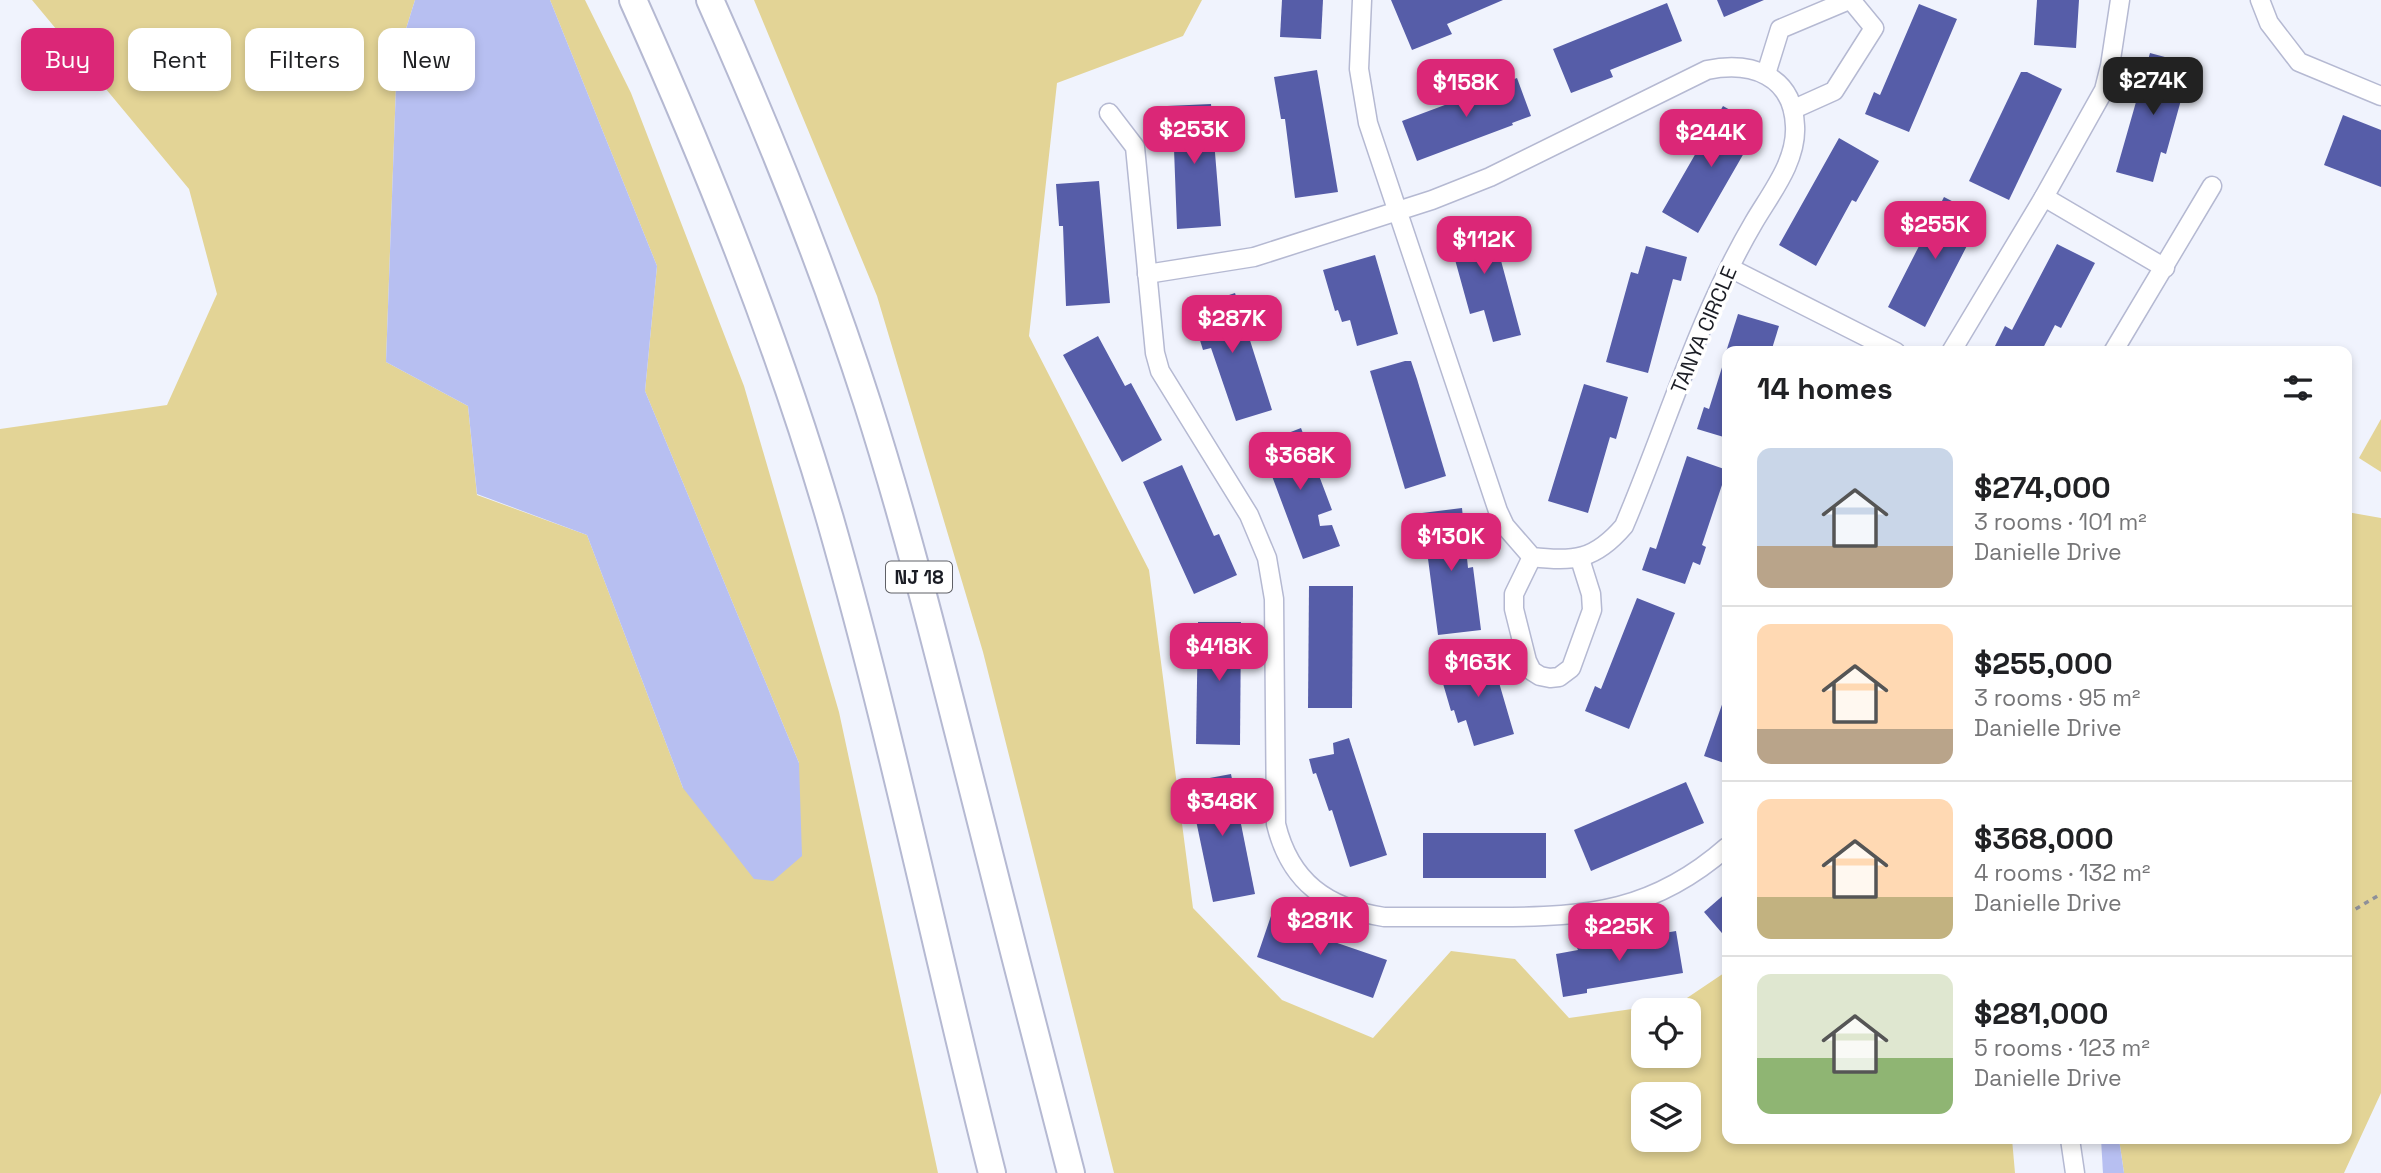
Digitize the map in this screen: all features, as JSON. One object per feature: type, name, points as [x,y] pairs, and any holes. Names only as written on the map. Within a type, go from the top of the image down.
[{"type":"highway","points":[[633,0],[680,104],[732,232],[794,407],[830,520],[920,867],[992,1173]]},
{"type":"highway","name":"NJ 18","points":[[710,0],[757,104],[799,208],[878,438],[930,620],[1071,1173]]},
{"type":"street","points":[[1362,0],[1359,69],[1364,107],[1498,511],[1505,526],[1532,556],[1558,560],[1580,559],[1591,594],[1592,610],[1571,668],[1559,677],[1540,676],[1532,671],[1514,609],[1514,594],[1532,556]]},
{"type":"street","points":[[1147,274],[1254,257],[1398,211],[1490,177],[1707,70],[1735,66],[1766,75],[1779,84],[1794,109],[1834,91],[1874,28],[1850,0],[1780,29],[1766,75]]},
{"type":"street","points":[[1955,346],[2044,197],[2104,90],[2120,0]]},
{"type":"street","points":[[2260,0],[2269,23],[2299,62],[2381,96]]},
{"type":"street","name":"TANYA CIRCLE","points":[[1580,559],[1606,544],[1624,526],[1714,297],[1744,238],[1784,170],[1792,150],[1794,109]]},
{"type":"street","points":[[1109,113],[1135,147],[1155,353],[1160,371],[1249,515],[1267,558],[1274,599],[1276,824],[1283,848],[1295,870],[1312,888],[1333,903],[1359,913],[1384,917],[1558,917],[1600,911],[1647,898],[1674,885],[1722,851]]},
{"type":"street","points":[[2117,346],[2212,186]]},
{"type":"street","points":[[2044,197],[2165,268]]},
{"type":"street","points":[[1730,268],[1884,346]]},
{"type":"street","points":[[2071,1144],[2075,1173]]},
{"type":"path","points":[[2352,911],[2381,894]]},
{"type":"shaded area","points":[[32,0],[415,0],[406,28],[378,28],[378,91],[396,91],[386,362],[468,406],[477,495],[587,535],[683,788],[799,763],[645,391],[657,266],[550,0],[585,0],[631,93],[744,386],[839,712],[938,1173],[0,1173],[0,429],[167,405],[217,294],[189,189],[108,91],[114,91],[114,28],[55,28]]},
{"type":"shaded area","points":[[754,0],[1202,0],[1183,36],[1057,83],[1029,336],[1149,570],[1193,908],[1282,1000],[1373,1038],[1451,951],[1515,959],[1569,1018],[1631,1009],[1631,1068],[1701,1068],[1701,998],[1687,998],[1722,974],[1722,1144],[2012,1144],[2015,1173],[1114,1173],[983,652],[877,296]]},
{"type":"shaded area","points":[[2381,419],[2381,472],[2359,458]]},
{"type":"shaded area","points":[[2352,513],[2381,518],[2381,1093],[2344,1173],[2124,1173],[2120,1144],[2352,1144]]},
{"type":"water","points":[[415,0],[550,0],[657,266],[645,391],[799,763],[802,856],[773,881],[754,879],[683,788],[587,535],[477,494],[468,406],[386,362],[396,91],[475,91],[475,28],[406,28]]},
{"type":"water","points":[[2101,1144],[2120,1144],[2124,1173],[2103,1173]]},
{"type":"building","points":[[1282,0],[1323,0],[1321,39],[1280,37]]},
{"type":"building","points":[[1391,0],[1503,0],[1447,24],[1452,34],[1412,50]]},
{"type":"building","points":[[1717,0],[1764,0],[1724,17]]},
{"type":"building","points":[[2037,0],[2079,0],[2076,48],[2034,45]]},
{"type":"building","points":[[1667,3],[1682,41],[1610,70],[1613,77],[1571,93],[1553,49]]},
{"type":"building","points":[[1919,4],[1957,19],[1909,132],[1865,114],[1874,92],[1880,95]]},
{"type":"building","points":[[2150,53],[2191,64],[2166,154],[2161,152],[2153,182],[2116,172]]},
{"type":"building","points":[[1317,70],[1338,192],[1295,198],[1285,119],[1281,119],[1274,77]]},
{"type":"building","points":[[2021,72],[2027,72],[2062,89],[2009,200],[1969,181]]},
{"type":"building","points":[[1517,78],[1531,116],[1417,161],[1402,121]]},
{"type":"building","points":[[1211,104],[1221,226],[1177,229],[1174,149],[1170,149],[1167,106]]},
{"type":"building","points":[[1723,106],[1762,128],[1751,148],[1748,146],[1698,233],[1662,212]]},
{"type":"building","points":[[2343,115],[2381,130],[2381,187],[2324,165]]},
{"type":"building","points":[[1839,138],[1879,161],[1856,202],[1852,200],[1816,266],[1779,245]]},
{"type":"building","points":[[1099,181],[1110,303],[1066,306],[1063,226],[1059,226],[1056,184]]},
{"type":"building","points":[[1944,197],[1985,218],[1975,238],[1972,236],[1925,327],[1888,307]]},
{"type":"building","points":[[1489,216],[1521,335],[1493,342],[1484,310],[1470,314],[1446,227]]},
{"type":"building","points":[[2057,244],[2095,263],[2061,328],[2055,325],[2044,346],[1995,346],[2005,326],[2012,330]]},
{"type":"building","points":[[1646,246],[1687,257],[1681,281],[1673,279],[1648,373],[1606,362],[1631,272],[1638,274]]},
{"type":"building","points":[[1375,255],[1398,334],[1357,346],[1350,320],[1342,322],[1338,310],[1335,311],[1323,270]]},
{"type":"building","points":[[1235,293],[1272,410],[1236,421],[1211,348],[1203,350],[1190,308]]},
{"type":"building","points":[[1738,314],[1779,326],[1773,346],[1728,346]]},
{"type":"building","points":[[1098,336],[1125,386],[1131,383],[1162,440],[1122,462],[1063,355]]},
{"type":"building","points":[[1411,361],[1446,476],[1405,489],[1370,371]]},
{"type":"building","points":[[1722,367],[1722,436],[1697,429],[1704,407],[1709,409]]},
{"type":"building","points":[[1584,384],[1628,397],[1616,439],[1610,437],[1588,513],[1548,501]]},
{"type":"building","points":[[1301,428],[1332,510],[1318,515],[1320,526],[1332,525],[1340,546],[1303,559],[1260,444]]},
{"type":"building","points":[[1687,456],[1722,468],[1722,485],[1702,545],[1706,547],[1700,565],[1693,562],[1685,584],[1642,570],[1650,547],[1656,549]]},
{"type":"building","points":[[1182,465],[1214,536],[1219,534],[1237,575],[1194,594],[1143,482]]},
{"type":"building","points":[[1462,508],[1468,568],[1473,567],[1481,630],[1438,635],[1422,513]]},
{"type":"building","points":[[1309,586],[1353,586],[1352,708],[1308,708]]},
{"type":"building","points":[[1637,598],[1675,613],[1629,729],[1585,711],[1595,686],[1601,689]]},
{"type":"building","points":[[1198,622],[1241,622],[1240,745],[1196,744]]},
{"type":"building","points":[[1491,655],[1514,734],[1474,746],[1466,720],[1458,723],[1454,710],[1451,711],[1439,670]]},
{"type":"building","points":[[1722,705],[1722,762],[1704,756]]},
{"type":"building","points":[[1349,738],[1387,855],[1350,867],[1332,810],[1329,811],[1309,759],[1334,754],[1333,743]]},
{"type":"building","points":[[1231,774],[1255,894],[1213,902],[1188,782]]},
{"type":"building","points":[[1686,782],[1704,823],[1591,871],[1574,830]]},
{"type":"building","points":[[1423,833],[1546,833],[1546,878],[1423,878]]},
{"type":"building","points":[[1722,896],[1722,933],[1704,912]]},
{"type":"building","points":[[1272,913],[1313,928],[1311,934],[1387,960],[1373,998],[1257,957]]},
{"type":"building","points":[[1676,931],[1683,973],[1587,989],[1587,993],[1563,997],[1556,954]]}]
